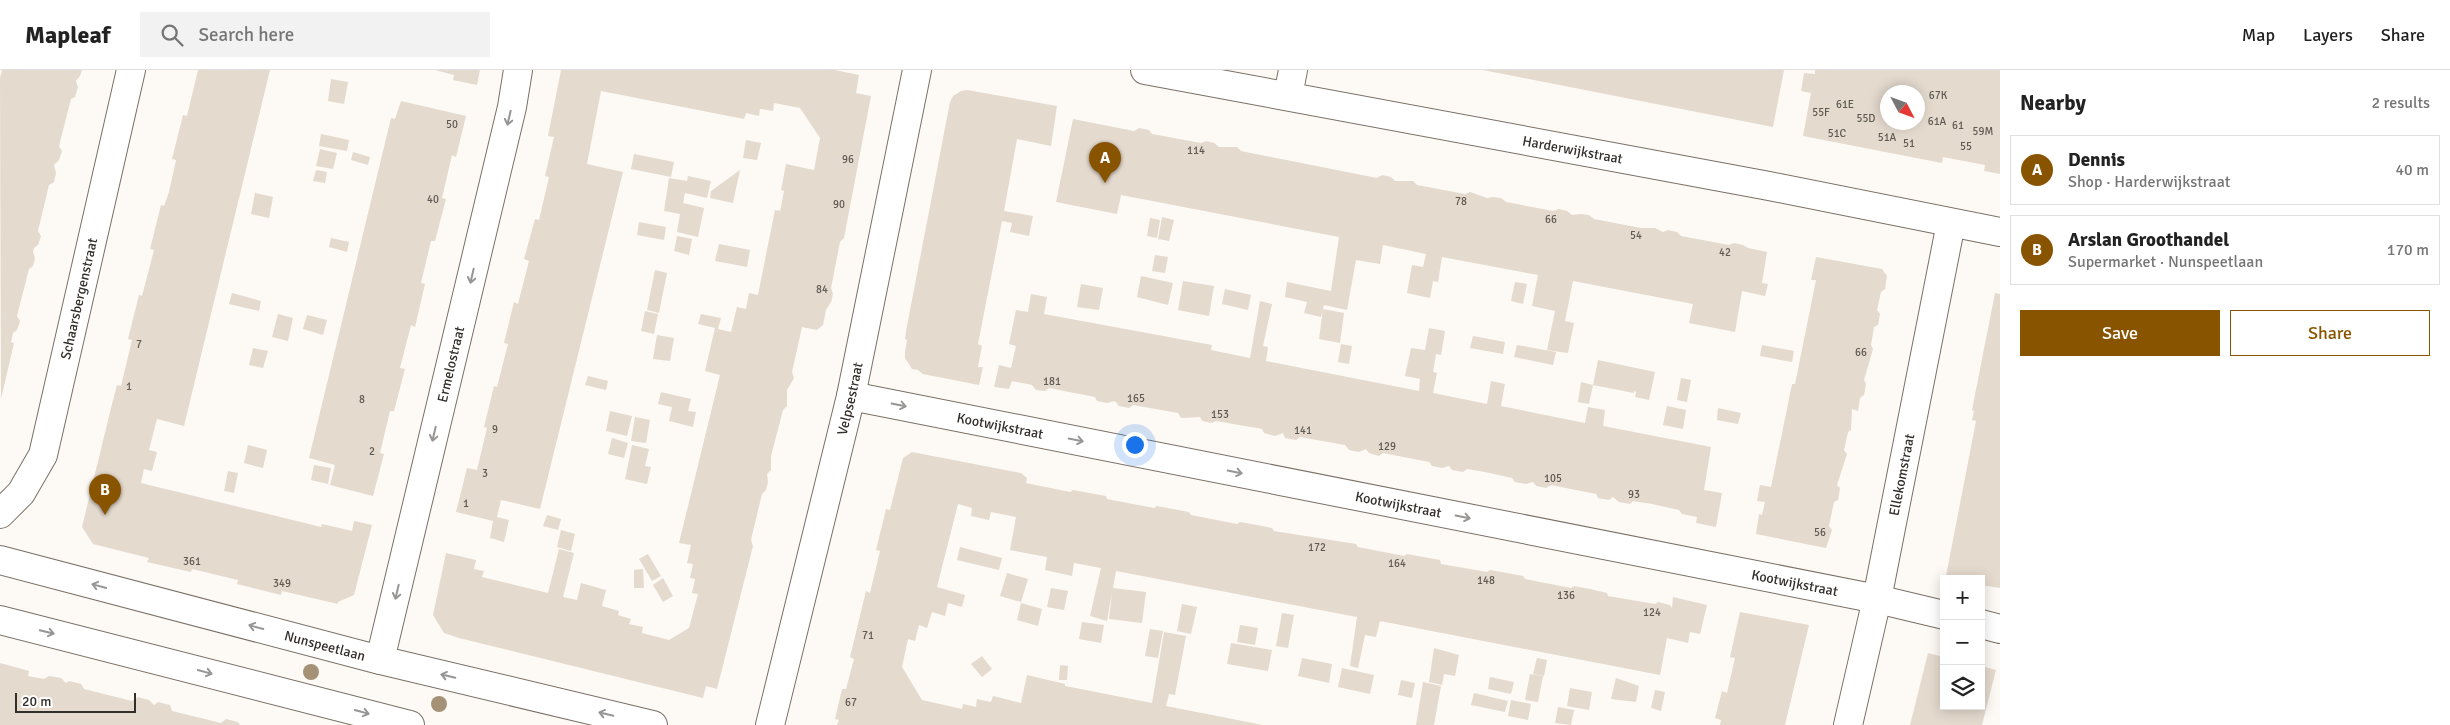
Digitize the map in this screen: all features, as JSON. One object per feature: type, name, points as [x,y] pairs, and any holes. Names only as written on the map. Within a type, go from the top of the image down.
[{"type":"street","name":"Schaarsbergenstraat","points":[[0,514],[21,493],[43,455],[131,70]]},
{"type":"street","name":"Ermelostraat","points":[[380,660],[510,117],[518,70]]},
{"type":"street","name":"Velpsestraat","points":[[770,725],[851,396],[918,70]]},
{"type":"street","name":"Harderwijkstraat","points":[[1145,70],[1769,186],[2000,232]]},
{"type":"street","points":[[1288,96],[1293,70]]},
{"type":"street","name":"Ellekomstraat","points":[[1848,725],[1877,599],[1951,222]]},
{"type":"street","name":"Kootwijkstraat","points":[[851,396],[1877,599],[1940,614]]},
{"type":"street","name":"Nunspeetlaan","points":[[0,560],[380,660],[653,725]]},
{"type":"street","points":[[0,620],[410,725]]},
{"type":"street","points":[[1985,625],[2000,629]]},
{"type":"building","points":[[2,70],[82,70],[76,81],[78,87],[75,97],[71,99],[59,146],[62,151],[59,160],[54,165],[56,173],[54,182],[49,185],[38,231],[41,236],[38,245],[34,248],[35,258],[33,266],[29,269],[17,316],[20,321],[17,330],[13,333],[11,342],[14,343],[1,399],[0,78]]},
{"type":"building","points":[[198,70],[270,70],[184,426],[157,419],[149,450],[157,452],[152,471],[144,469],[141,483],[321,527],[322,524],[352,531],[354,521],[372,525],[354,595],[338,602],[338,604],[282,591],[281,595],[237,584],[238,580],[192,569],[191,572],[147,562],[149,558],[93,544],[82,527],[117,385],[121,386],[132,340],[128,339],[139,295],[142,296],[154,250],[150,249],[161,205],[164,206],[169,192],[176,160],[172,159],[183,115],[187,116]]},
{"type":"building","points":[[435,70],[480,70],[477,85],[453,80],[454,75]]},
{"type":"building","points":[[561,70],[835,70],[859,75],[856,93],[871,96],[844,238],[840,242],[831,288],[833,294],[831,302],[826,310],[823,325],[817,330],[802,327],[792,372],[794,378],[787,390],[787,406],[783,410],[771,456],[771,470],[767,474],[766,490],[762,494],[751,540],[753,546],[717,689],[706,686],[703,698],[459,638],[444,633],[433,615],[446,553],[476,560],[474,569],[484,571],[482,577],[548,593],[559,549],[574,553],[563,597],[577,600],[581,583],[606,590],[602,606],[619,611],[618,615],[631,619],[629,624],[643,627],[642,633],[669,640],[689,628],[698,594],[692,593],[695,579],[690,578],[693,564],[687,563],[691,545],[679,543],[720,375],[705,371],[715,328],[698,324],[701,314],[721,318],[718,329],[731,332],[737,307],[746,309],[749,293],[758,295],[775,210],[780,211],[784,191],[781,190],[786,164],[814,170],[820,138],[800,108],[774,103],[773,111],[760,109],[759,116],[746,113],[744,119],[601,91],[587,164],[623,172],[540,509],[501,500],[497,517],[509,520],[504,542],[490,538],[493,521],[456,512],[467,468],[477,470],[487,428],[484,427],[494,386],[497,387],[508,344],[504,343],[514,302],[518,304],[529,261],[524,259],[535,219],[539,220],[549,177],[545,176],[554,137],[548,136]]},
{"type":"building","points":[[1483,70],[1784,70],[1773,127]]},
{"type":"building","points":[[1815,70],[2000,70],[2000,174],[1984,171],[1985,165],[1943,157],[1942,163],[1803,136],[1811,93],[1801,91],[1804,73],[1815,74]]},
{"type":"building","points":[[331,79],[348,82],[344,104],[328,101]]},
{"type":"building","points":[[967,90],[1057,106],[1051,146],[1017,139],[1004,211],[1033,216],[1029,236],[1010,232],[1012,223],[1002,221],[978,344],[982,346],[978,367],[983,367],[979,385],[923,374],[918,370],[912,369],[905,358],[906,331],[950,102],[953,96]]},
{"type":"building","points":[[401,101],[466,116],[456,157],[452,155],[442,198],[446,199],[435,241],[431,241],[421,283],[425,284],[415,327],[411,325],[400,368],[405,369],[394,411],[390,411],[380,453],[384,454],[373,496],[330,485],[335,465],[309,458],[391,118],[395,119]]},
{"type":"building","points":[[1073,119],[1134,131],[1139,128],[1149,130],[1152,134],[1201,143],[1206,141],[1214,143],[1219,147],[1237,147],[1241,151],[1377,178],[1382,175],[1391,177],[1395,181],[1413,181],[1417,185],[1465,194],[1470,192],[1487,198],[1501,198],[1506,202],[1553,211],[1559,209],[1567,211],[1572,215],[1589,215],[1594,219],[1641,228],[1655,228],[1663,232],[1668,230],[1677,232],[1681,236],[1729,245],[1734,243],[1743,245],[1767,252],[1762,283],[1768,284],[1765,296],[1742,291],[1735,332],[1689,323],[1693,304],[1573,281],[1565,321],[1574,323],[1568,353],[1547,350],[1555,311],[1532,306],[1538,275],[1442,257],[1438,282],[1433,281],[1430,298],[1407,293],[1412,265],[1423,267],[1426,254],[1383,245],[1380,264],[1356,260],[1347,310],[1324,305],[1321,317],[1304,313],[1307,302],[1285,297],[1287,282],[1331,291],[1339,237],[1121,195],[1117,214],[1056,202]]},
{"type":"building","points":[[321,134],[349,140],[347,151],[319,146]]},
{"type":"building","points":[[746,140],[761,143],[757,160],[743,158]]},
{"type":"building","points":[[320,149],[337,153],[333,169],[316,166]]},
{"type":"building","points":[[353,152],[370,157],[368,165],[351,160]]},
{"type":"building","points":[[634,154],[674,162],[671,177],[631,169]]},
{"type":"building","points":[[316,170],[327,172],[325,183],[313,181]]},
{"type":"building","points":[[740,170],[733,203],[710,198],[711,191]]},
{"type":"building","points":[[688,176],[711,181],[707,198],[685,193],[683,203],[704,208],[698,237],[677,232],[680,214],[664,211],[669,178],[687,181]]},
{"type":"building","points":[[255,193],[273,197],[269,218],[251,214]]},
{"type":"building","points":[[1162,217],[1174,220],[1169,241],[1158,239]]},
{"type":"building","points":[[1150,218],[1160,220],[1157,238],[1147,236]]},
{"type":"building","points":[[639,222],[666,227],[664,240],[637,235]]},
{"type":"building","points":[[677,236],[692,239],[689,255],[674,251]]},
{"type":"building","points":[[331,238],[349,242],[347,252],[329,247]]},
{"type":"building","points":[[719,244],[750,250],[747,267],[715,261]]},
{"type":"building","points":[[1155,255],[1168,257],[1165,273],[1152,271]]},
{"type":"building","points":[[1816,257],[1882,269],[1887,276],[1885,289],[1881,292],[1877,310],[1880,314],[1878,325],[1874,327],[1871,345],[1873,349],[1864,380],[1866,384],[1864,395],[1860,398],[1858,411],[1852,409],[1851,430],[1848,432],[1844,450],[1847,454],[1837,485],[1840,488],[1838,500],[1834,502],[1829,526],[1832,530],[1826,548],[1756,534],[1759,514],[1762,515],[1765,502],[1757,501],[1760,485],[1771,487],[1792,384],[1795,384],[1816,280],[1811,280]]},
{"type":"building","points":[[655,270],[667,273],[659,313],[647,310]]},
{"type":"building","points":[[1141,276],[1173,283],[1168,305],[1137,297]]},
{"type":"building","points":[[1183,281],[1214,286],[1209,316],[1178,310]]},
{"type":"building","points":[[1515,282],[1527,284],[1523,304],[1511,301]]},
{"type":"building","points":[[1081,284],[1103,288],[1099,310],[1077,307]]},
{"type":"building","points":[[1225,289],[1251,295],[1248,310],[1222,304]]},
{"type":"building","points":[[232,293],[261,301],[259,311],[229,304]]},
{"type":"building","points":[[1995,293],[2000,294],[2000,588],[1985,586],[1985,575],[1946,575],[1976,421],[1972,420],[1974,411],[1972,410]]},
{"type":"building","points":[[1031,294],[1047,297],[1044,314],[1212,345],[1211,350],[1250,358],[1260,301],[1272,304],[1263,346],[1268,347],[1266,361],[1419,391],[1420,379],[1405,376],[1411,348],[1425,350],[1429,328],[1445,331],[1441,355],[1436,354],[1433,372],[1437,373],[1433,393],[1487,404],[1491,381],[1505,384],[1501,406],[1585,423],[1588,407],[1605,410],[1603,426],[1711,447],[1704,490],[1722,493],[1716,527],[1696,523],[1697,517],[1682,514],[1679,510],[1652,504],[1633,501],[1630,504],[1619,502],[1613,497],[1609,500],[1598,498],[1596,494],[1551,485],[1546,488],[1536,486],[1533,482],[1526,484],[1515,482],[1512,478],[1485,472],[1467,469],[1463,472],[1452,470],[1449,466],[1442,468],[1432,466],[1429,462],[1383,453],[1379,456],[1369,453],[1366,449],[1359,452],[1349,450],[1345,445],[1300,437],[1296,440],[1285,438],[1283,433],[1275,436],[1264,433],[1262,429],[1216,421],[1212,423],[1202,421],[1200,417],[1181,418],[1178,413],[1133,405],[1129,408],[1119,406],[1115,401],[1107,403],[1097,401],[1095,397],[1049,388],[1045,391],[1036,390],[1032,385],[1012,381],[1009,389],[994,387],[999,365],[1011,368],[1016,346],[1009,344],[1016,310],[1028,312]]},
{"type":"building","points":[[1323,309],[1344,313],[1340,343],[1319,339]]},
{"type":"building","points":[[645,311],[658,314],[654,334],[641,331]]},
{"type":"building","points":[[278,314],[293,318],[288,341],[272,337]]},
{"type":"building","points":[[307,315],[327,320],[323,335],[303,329]]},
{"type":"building","points":[[657,335],[674,338],[670,361],[653,359]]},
{"type":"building","points":[[1473,336],[1505,342],[1503,354],[1470,348]]},
{"type":"building","points":[[1341,344],[1352,346],[1349,364],[1338,362]]},
{"type":"building","points":[[1517,345],[1556,352],[1553,365],[1514,357]]},
{"type":"building","points":[[1762,345],[1794,351],[1792,362],[1760,356]]},
{"type":"building","points":[[253,348],[268,351],[263,368],[249,365]]},
{"type":"building","points":[[1598,360],[1655,372],[1649,400],[1635,397],[1636,392],[1634,391],[1634,393],[1593,385]]},
{"type":"building","points":[[588,376],[608,381],[606,390],[585,385]]},
{"type":"building","points":[[1681,378],[1691,380],[1687,402],[1677,400]]},
{"type":"building","points":[[1581,382],[1593,385],[1589,404],[1578,402]]},
{"type":"building","points":[[661,392],[691,399],[688,411],[696,412],[693,427],[669,421],[672,407],[658,404]]},
{"type":"building","points":[[1667,406],[1686,410],[1683,429],[1663,425]]},
{"type":"building","points":[[1718,408],[1741,413],[1738,424],[1717,420]]},
{"type":"building","points":[[610,411],[632,416],[627,436],[606,431]]},
{"type":"building","points":[[635,417],[650,420],[646,443],[631,441]]},
{"type":"building","points":[[612,438],[628,443],[624,458],[608,454]]},
{"type":"building","points":[[248,445],[267,450],[263,468],[244,463]]},
{"type":"building","points":[[632,445],[649,449],[645,466],[651,467],[647,484],[625,479]]},
{"type":"building","points":[[912,452],[1021,473],[1027,478],[1026,483],[1070,492],[1073,490],[1106,496],[1107,499],[1154,508],[1157,506],[1189,512],[1191,515],[1237,524],[1240,522],[1257,525],[1272,528],[1274,531],[1356,544],[1358,547],[1404,556],[1407,554],[1440,560],[1441,564],[1523,576],[1525,579],[1607,593],[1608,596],[1655,604],[1658,602],[1670,605],[1672,608],[1673,597],[1707,605],[1700,634],[1690,632],[1688,643],[1667,638],[1660,675],[1380,621],[1376,637],[1365,635],[1358,668],[1350,666],[1357,617],[1116,571],[1113,588],[1146,592],[1142,623],[1109,619],[1112,592],[1107,621],[1090,616],[1101,568],[1074,563],[1072,576],[1045,570],[1047,557],[1010,550],[1016,517],[991,512],[989,520],[971,516],[972,508],[958,504],[937,587],[965,595],[962,607],[948,603],[945,616],[932,612],[927,628],[919,625],[915,641],[908,639],[902,667],[922,700],[962,709],[963,704],[976,707],[977,699],[991,702],[993,696],[1021,703],[1027,675],[1065,684],[1065,686],[1152,703],[1164,632],[1186,636],[1175,695],[1169,694],[1166,706],[1263,725],[837,725],[839,720],[835,719],[842,689],[846,689],[854,659],[850,657],[866,591],[870,593],[880,551],[876,550],[886,509],[890,510],[903,458]]},
{"type":"building","points":[[314,465],[331,468],[328,484],[311,480]]},
{"type":"building","points":[[228,471],[238,473],[234,493],[224,491]]},
{"type":"building","points":[[547,515],[561,519],[558,530],[543,526]]},
{"type":"building","points":[[561,530],[575,534],[571,551],[557,547]]},
{"type":"building","points":[[960,547],[1002,558],[999,570],[957,560]]},
{"type":"building","points":[[648,554],[661,576],[652,581],[639,559]]},
{"type":"building","points":[[643,569],[644,588],[634,588],[634,570]]},
{"type":"building","points":[[1007,573],[1028,579],[1021,602],[1000,596]]},
{"type":"building","points":[[663,578],[673,596],[663,602],[653,585]]},
{"type":"building","points":[[1051,588],[1068,591],[1064,610],[1047,607]]},
{"type":"building","points":[[1021,603],[1042,609],[1038,626],[1017,620]]},
{"type":"building","points":[[1182,604],[1197,607],[1191,634],[1177,631]]},
{"type":"building","points":[[1740,612],[1809,625],[1785,725],[1720,725],[1721,720],[1715,718],[1722,691],[1727,693],[1735,658],[1730,657]]},
{"type":"building","points":[[1282,613],[1294,615],[1288,648],[1276,646]]},
{"type":"building","points":[[1082,622],[1104,625],[1101,643],[1079,639]]},
{"type":"building","points":[[1240,625],[1258,628],[1255,645],[1237,642]]},
{"type":"building","points":[[1150,629],[1163,631],[1158,658],[1145,656]]},
{"type":"building","points":[[1231,643],[1272,650],[1268,671],[1227,664]]},
{"type":"building","points":[[1434,648],[1459,655],[1455,676],[1444,674],[1442,685],[1429,682]]},
{"type":"building","points":[[1928,653],[1940,656],[1940,710],[1985,710],[1985,667],[1996,670],[1982,725],[1910,725]]},
{"type":"building","points":[[982,656],[992,669],[982,677],[971,664]]},
{"type":"building","points":[[1302,658],[1332,664],[1329,683],[1298,676]]},
{"type":"building","points":[[1537,658],[1547,660],[1544,676],[1533,674]]},
{"type":"building","points":[[0,663],[29,671],[28,676],[44,679],[49,676],[61,678],[66,683],[69,681],[81,684],[84,689],[132,701],[138,697],[149,700],[154,705],[158,702],[170,705],[172,711],[221,723],[226,719],[238,722],[240,725],[0,725]]},
{"type":"building","points":[[1060,665],[1068,666],[1067,680],[1059,680]]},
{"type":"building","points":[[1342,668],[1374,675],[1370,694],[1338,687]]},
{"type":"building","points":[[1530,674],[1543,676],[1538,702],[1525,700]]},
{"type":"building","points":[[1490,677],[1514,682],[1511,694],[1488,689]]},
{"type":"building","points":[[1616,678],[1639,686],[1636,702],[1611,699]]},
{"type":"building","points":[[1401,680],[1415,683],[1412,698],[1398,695]]},
{"type":"building","points":[[1423,682],[1441,686],[1434,725],[1416,725]]},
{"type":"building","points":[[1570,688],[1592,692],[1589,710],[1567,706]]},
{"type":"building","points":[[1655,690],[1665,692],[1661,711],[1651,708]]},
{"type":"building","points":[[1474,693],[1508,701],[1505,712],[1471,705]]},
{"type":"building","points":[[1511,700],[1531,704],[1528,720],[1508,716]]},
{"type":"building","points":[[1558,707],[1574,710],[1571,725],[1555,723]]},
{"type":"place","name":"Dennis","points":[[1105,183]]},
{"type":"place","name":"Arslan Groothandel","points":[[105,515]]}]
